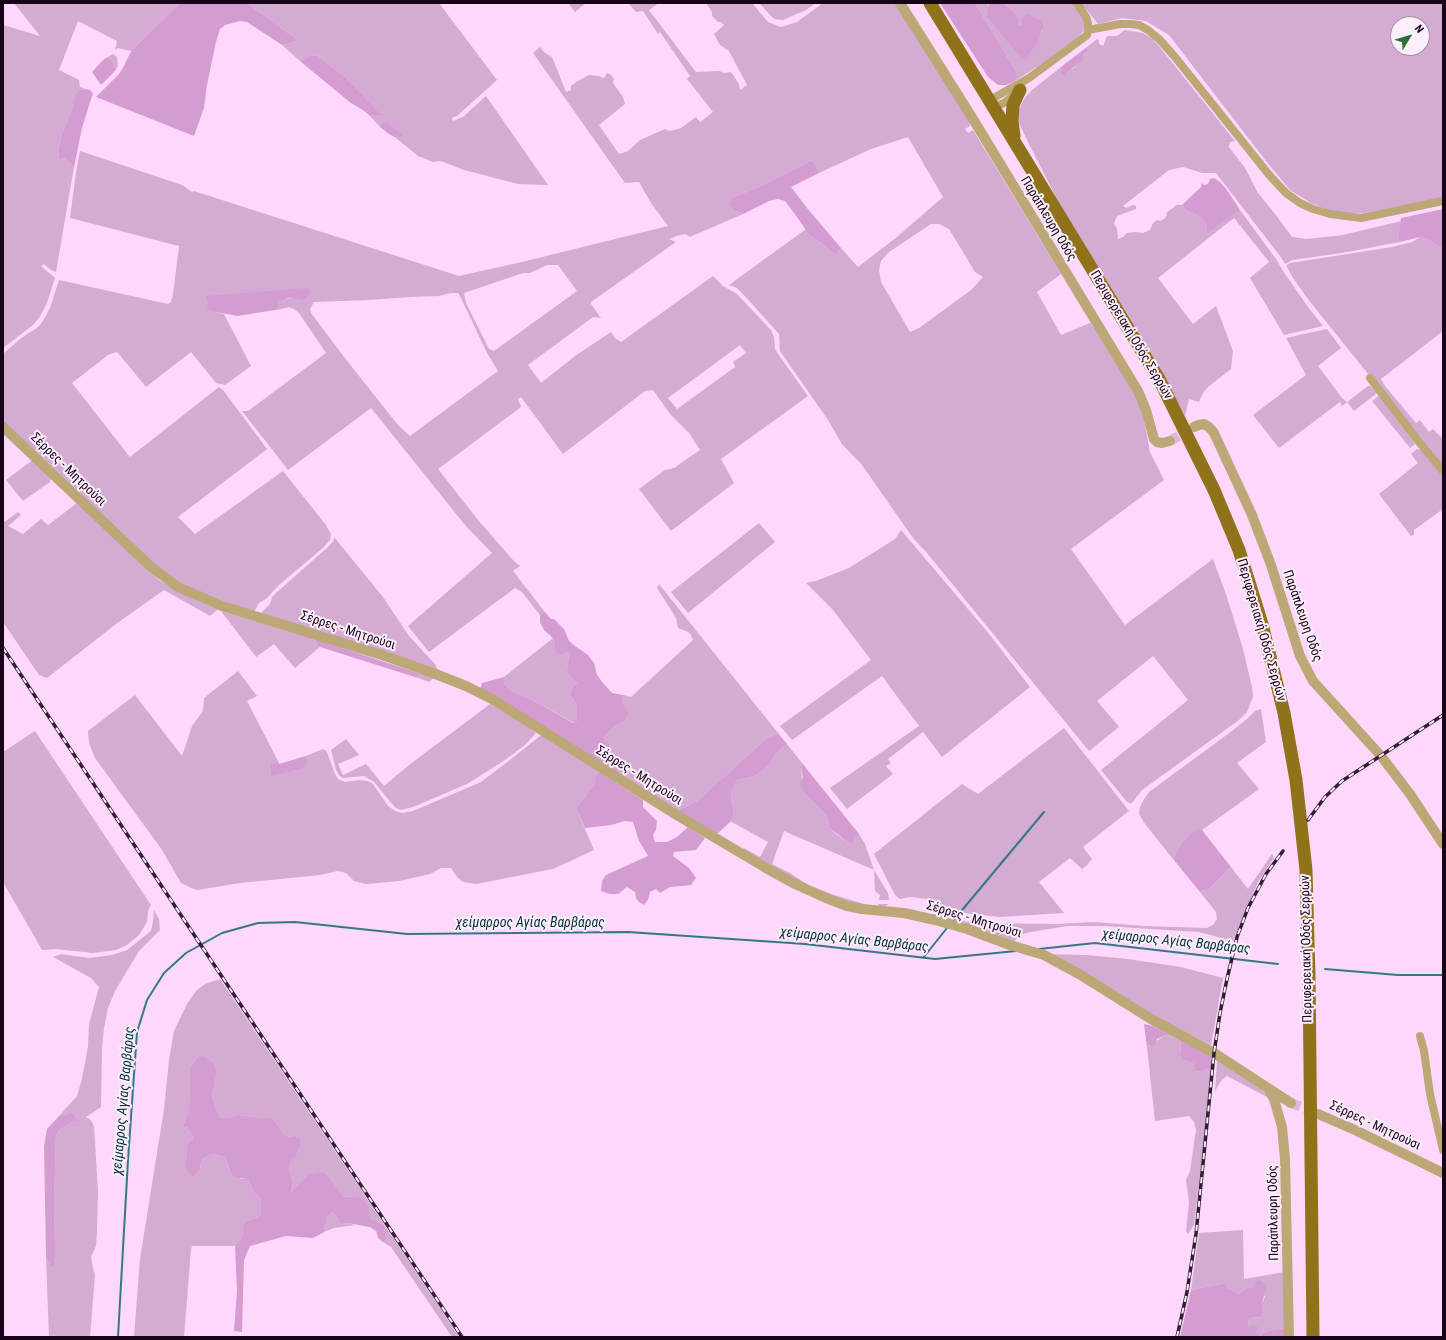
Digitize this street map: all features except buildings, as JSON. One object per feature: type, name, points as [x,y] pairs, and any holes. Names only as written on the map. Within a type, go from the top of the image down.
[{"type":"main road","name":"Περιφερειακή Οδός Σερρών","points":[[930,3],[1159,379],[1214,490],[1239,550],[1262,624],[1284,713],[1296,780],[1306,870],[1309,976],[1313,1337]]},
{"type":"main road","points":[[1016,144],[1012,113],[1013,105],[1020,90]]},
{"type":"street","name":"Παράπλευρη Οδός","points":[[900,3],[1138,391],[1146,410],[1154,439],[1162,443],[1170,441]]},
{"type":"street","points":[[992,104],[1087,35],[1088,23],[1086,17],[1076,3]]},
{"type":"street","points":[[1088,30],[1120,24],[1139,25],[1148,30],[1159,39],[1270,176],[1286,193],[1300,203],[1330,214],[1361,218],[1443,201]]},
{"type":"street","points":[[992,104],[1004,103],[1020,90],[1029,78]]},
{"type":"street","points":[[1370,378],[1443,471]]},
{"type":"street","name":"Παράπλευρη Οδός","points":[[1194,428],[1204,424],[1214,433],[1252,514],[1271,566],[1300,656],[1313,681],[1381,756],[1410,794],[1443,844]]},
{"type":"street","name":"Σέρρες - Μητρούσι","points":[[3,426],[150,566],[178,587],[222,606],[378,654],[466,686],[492,699],[580,755],[795,884],[826,898],[854,907],[904,913],[935,920],[967,929],[1010,945],[1044,955],[1080,974],[1151,1019],[1214,1053],[1291,1103]]},
{"type":"street","points":[[1420,1036],[1424,1051],[1430,1094],[1443,1150]]},
{"type":"street","name":"Παράπλευρη Οδός","points":[[1269,1090],[1274,1099],[1282,1127],[1285,1159],[1289,1337]]},
{"type":"street","name":"Σέρρες - Μητρούσι","points":[[1318,1114],[1355,1130],[1443,1173]]},
{"type":"shaded area","points":[[14,3],[180,3],[131,51],[118,48],[115,50],[117,41],[78,21],[59,70],[79,80],[80,87],[85,89],[80,90],[73,104],[58,150],[59,159],[64,158],[74,167],[56,272],[44,264],[41,266],[55,278],[47,303],[39,318],[33,325],[3,348],[3,25],[40,36]]},
{"type":"shaded area","points":[[180,3],[247,3],[299,41],[282,45],[247,22],[240,21],[225,25],[220,29],[207,85],[204,108],[194,136],[96,97],[119,74],[131,51]]},
{"type":"shaded area","points":[[247,3],[439,3],[497,80],[457,116],[452,118],[453,121],[463,117],[486,96],[548,185],[518,184],[464,170],[441,161],[433,162],[418,156],[396,138],[402,136],[389,123],[383,123],[380,127],[369,115],[381,114],[345,77],[318,56],[310,55],[301,62],[282,45],[299,41]]},
{"type":"shaded area","points":[[568,3],[586,3],[575,12]]},
{"type":"shaded area","points":[[628,3],[659,3],[649,10],[696,72],[731,72],[739,84],[740,90],[747,85],[729,51],[720,45],[714,34],[724,25],[712,16],[712,12],[706,3],[752,3],[768,22],[781,27],[797,22],[823,3],[896,3],[969,121],[970,126],[965,129],[968,133],[973,130],[1061,274],[1037,292],[1061,335],[1090,323],[1137,397],[1142,410],[1150,452],[1164,480],[1071,549],[1125,625],[1213,559],[1227,597],[1243,649],[1253,697],[1247,712],[1239,720],[1142,790],[1132,803],[1127,802],[1101,770],[1188,700],[1153,656],[1097,701],[1119,727],[1089,751],[927,553],[913,538],[862,465],[842,444],[828,420],[780,351],[779,334],[737,288],[729,285],[806,229],[810,236],[836,255],[841,248],[858,267],[897,237],[943,197],[908,137],[871,149],[819,173],[817,166],[812,160],[758,187],[732,198],[736,211],[743,214],[690,237],[685,234],[669,239],[676,242],[591,302],[601,318],[593,317],[528,365],[541,383],[575,356],[611,332],[615,338],[621,342],[713,276],[723,286],[737,294],[771,330],[774,337],[775,349],[808,396],[721,459],[734,483],[671,531],[639,489],[665,470],[674,468],[700,450],[689,433],[670,414],[653,390],[645,391],[563,454],[521,397],[518,399],[521,407],[438,469],[478,520],[520,566],[513,571],[544,611],[540,615],[522,592],[515,588],[429,652],[408,626],[492,553],[465,525],[371,408],[288,470],[242,411],[248,411],[326,353],[299,313],[289,307],[277,310],[279,303],[309,288],[217,312],[224,314],[251,366],[225,385],[216,383],[191,352],[146,387],[116,352],[108,355],[72,383],[130,457],[219,387],[223,390],[267,449],[178,517],[195,534],[283,471],[326,525],[331,534],[330,540],[324,547],[279,585],[266,599],[259,603],[254,612],[196,593],[176,583],[140,552],[51,465],[3,421],[3,354],[20,339],[38,327],[43,321],[50,308],[59,280],[168,304],[171,302],[179,246],[70,218],[80,151],[182,185],[192,192],[194,191],[459,276],[668,226],[651,203],[639,182],[625,183],[533,53],[540,47],[545,53],[552,57],[566,92],[571,90],[571,86],[576,82],[589,75],[604,78],[607,73],[611,75],[614,79],[613,83],[623,97],[625,104],[599,125],[619,154],[628,151],[640,140],[665,129],[670,131],[681,128],[696,117],[700,122],[713,112],[687,79],[690,76],[660,32],[658,34],[643,11],[636,12]],"holes":[[[931,224],[939,224],[949,229],[975,272],[983,277],[971,290],[919,328],[910,332],[881,282],[879,270],[881,261],[889,252]],[[547,265],[558,265],[577,291],[494,351],[489,349],[466,303],[464,293],[523,273],[530,273]],[[458,293],[487,353],[498,371],[410,436],[398,425],[344,357],[311,313],[310,309],[314,302],[439,296]],[[740,345],[746,353],[733,362],[735,367],[677,409],[668,398]]]},
{"type":"shaded area","points":[[759,3],[816,3],[806,10],[783,20],[774,19]]},
{"type":"shaded area","points":[[940,3],[975,3],[1018,75],[1015,81],[1006,85],[998,85],[988,77]]},
{"type":"shaded area","points":[[975,3],[989,3],[988,5],[1007,39],[1017,53],[1038,42],[1038,37],[1042,31],[1018,24],[1018,18],[1013,11],[1003,3],[1072,3],[1082,15],[1085,29],[1079,36],[1047,60],[1015,81],[1018,75]]},
{"type":"shaded area","points":[[989,3],[1003,3],[1013,11],[1018,18],[1018,24],[1022,25],[1022,18],[1027,14],[1035,19],[1041,20],[1043,25],[1038,42],[1024,58],[1017,53],[987,16]]},
{"type":"shaded area","points":[[1081,3],[1443,3],[1443,198],[1364,213],[1344,213],[1325,209],[1311,203],[1290,190],[1169,35],[1146,21],[1122,18],[1098,24]]},
{"type":"shaded area","points":[[1125,30],[1143,33],[1153,39],[1162,50],[1235,141],[1230,142],[1229,147],[1245,168],[1258,193],[1292,237],[1306,239],[1343,235],[1401,221],[1398,238],[1400,242],[1342,253],[1292,260],[1285,264],[1216,173],[1202,173],[1183,167],[1169,170],[1123,206],[1126,208],[1133,205],[1136,206],[1136,209],[1117,216],[1114,223],[1117,229],[1118,239],[1127,233],[1143,233],[1150,230],[1153,223],[1157,220],[1161,221],[1166,217],[1167,212],[1176,205],[1182,205],[1187,211],[1201,217],[1206,225],[1207,232],[1240,210],[1323,326],[1284,335],[1250,278],[1269,262],[1234,218],[1158,278],[1193,324],[1216,306],[1233,351],[1231,369],[1208,387],[1203,393],[1199,402],[1189,399],[1185,416],[1158,364],[1059,203],[1019,123],[1018,110],[1032,90],[1061,67],[1061,73],[1068,74],[1087,52],[1087,47],[1097,39],[1099,40],[1099,44],[1103,46],[1107,36],[1117,36]]},
{"type":"shaded area","points":[[1087,47],[1087,52],[1082,61],[1070,70],[1066,76],[1063,75],[1061,73],[1061,67]]},
{"type":"shaded area","points":[[113,54],[117,57],[118,66],[116,70],[112,60],[108,57]]},
{"type":"shaded area","points":[[310,55],[318,56],[345,77],[382,115],[369,115],[351,103],[301,62]]},
{"type":"shaded area","points":[[108,57],[112,60],[116,70],[101,85],[92,72],[104,59]]},
{"type":"shaded area","points":[[80,90],[90,90],[93,93],[82,128],[74,167],[64,158],[59,159],[58,151],[61,137],[76,94]]},
{"type":"shaded area","points":[[383,122],[389,123],[403,136],[396,138],[389,134],[380,127]]},
{"type":"shaded area","points":[[812,160],[817,166],[819,173],[791,187],[841,248],[836,255],[810,236],[785,201],[778,199],[769,201],[743,214],[736,211],[730,205],[732,198],[758,187]]},
{"type":"shaded area","points":[[1214,178],[1227,190],[1240,210],[1207,233],[1206,225],[1201,217],[1187,211],[1182,205],[1201,187],[1202,183],[1204,185],[1208,184],[1210,179]]},
{"type":"shaded area","points":[[1443,209],[1443,248],[1428,239],[1420,237],[1400,242],[1398,238],[1401,218]]},
{"type":"shaded area","points":[[1420,237],[1428,239],[1443,248],[1443,331],[1381,379],[1385,386],[1416,423],[1420,420],[1429,432],[1433,429],[1443,439],[1443,467],[1307,298],[1287,267],[1290,263],[1392,247],[1412,242]]},
{"type":"shaded area","points":[[309,288],[310,294],[303,300],[290,297],[279,303],[277,310],[237,316],[207,310],[208,304],[206,296]]},
{"type":"shaded area","points":[[1327,329],[1341,348],[1318,366],[1342,398],[1347,402],[1342,406],[1340,402],[1279,448],[1253,415],[1306,375],[1286,338]]},
{"type":"shaded area","points":[[1368,386],[1370,386],[1377,393],[1354,411],[1347,402]]},
{"type":"shaded area","points":[[1380,395],[1415,444],[1410,448],[1372,401]]},
{"type":"shaded area","points":[[1417,449],[1421,450],[1443,475],[1443,509],[1414,530],[1414,535],[1411,536],[1379,494],[1418,463],[1411,454]]},
{"type":"shaded area","points":[[34,459],[53,478],[50,482],[23,501],[6,480]]},
{"type":"shaded area","points":[[77,503],[85,508],[159,580],[175,590],[218,609],[210,616],[164,590],[116,624],[47,678],[39,675],[3,622],[3,523],[18,512],[21,515],[8,526],[23,534],[41,519],[48,525]]},
{"type":"shaded area","points":[[759,523],[775,542],[688,613],[671,592]]},
{"type":"shaded area","points":[[901,530],[990,635],[1030,687],[942,757],[923,732],[888,759],[891,763],[886,766],[893,774],[847,809],[830,788],[919,726],[882,676],[792,740],[780,726],[871,660],[833,610],[806,583],[816,581],[849,568],[895,539]]},
{"type":"shaded area","points":[[334,537],[383,597],[409,636],[435,664],[437,669],[434,670],[261,613],[270,604],[272,597],[329,546],[334,540]]},
{"type":"shaded area","points":[[659,584],[778,733],[767,738],[697,801],[677,811],[621,777],[621,774],[611,762],[603,738],[614,727],[625,721],[622,703],[623,695],[631,697],[693,640],[688,632],[678,628],[676,618],[657,588]]},
{"type":"shaded area","points":[[221,611],[315,639],[317,645],[320,647],[295,668],[274,644],[256,657]]},
{"type":"shaded area","points":[[544,611],[551,619],[554,619],[564,629],[569,641],[588,655],[594,663],[597,675],[612,693],[623,695],[622,703],[628,712],[625,721],[614,727],[603,738],[610,747],[608,754],[611,762],[621,774],[621,777],[480,690],[482,683],[504,677],[504,684],[511,691],[529,698],[573,723],[577,721],[577,706],[570,694],[571,690],[577,683],[567,672],[569,655],[566,652],[561,654],[556,652],[553,638],[544,630],[540,622],[540,615]]},
{"type":"shaded area","points":[[553,638],[555,647],[569,655],[567,672],[577,683],[571,690],[570,694],[577,706],[577,721],[574,723],[529,698],[511,691],[504,684],[504,677]]},
{"type":"shaded area","points":[[315,639],[418,673],[418,678],[320,647],[317,645]]},
{"type":"shaded area","points":[[238,671],[257,696],[247,701],[278,761],[271,763],[272,771],[307,760],[306,756],[324,749],[327,752],[338,779],[345,782],[359,780],[368,781],[373,784],[388,806],[395,811],[402,813],[413,811],[481,782],[540,736],[544,735],[599,772],[595,777],[595,784],[576,808],[594,850],[553,869],[476,884],[463,882],[457,877],[451,868],[441,868],[430,874],[399,881],[366,884],[354,881],[346,873],[338,871],[320,875],[240,883],[198,890],[181,883],[162,850],[95,758],[89,743],[88,731],[135,695],[182,756],[192,726],[203,711],[204,698]]},
{"type":"shaded area","points":[[418,673],[434,678],[429,682],[418,678]]},
{"type":"shaded area","points":[[490,704],[536,733],[525,745],[505,760],[467,784],[413,807],[401,810],[393,805],[374,782],[364,776],[343,778],[336,770],[331,750],[346,739],[359,755],[338,764],[343,775],[366,764],[384,786],[409,765]]},
{"type":"shaded area","points":[[1261,709],[1266,742],[1237,763],[1259,789],[1202,830],[1198,829],[1182,842],[1173,859],[1145,824],[1139,814],[1143,801],[1149,792],[1232,731],[1255,711]]},
{"type":"shaded area","points":[[1064,728],[1129,811],[1083,847],[1092,859],[1082,869],[1070,858],[1039,882],[1064,913],[999,917],[965,913],[926,899],[910,897],[900,899],[895,895],[874,854],[962,784],[978,794]]},
{"type":"shaded area","points":[[35,731],[151,905],[148,911],[147,922],[139,935],[127,945],[116,950],[93,953],[56,949],[42,950],[3,882],[3,752]]},
{"type":"shaded area","points":[[778,733],[787,744],[775,754],[771,763],[760,773],[752,777],[737,780],[732,790],[731,798],[734,812],[731,821],[716,835],[677,811],[697,801],[767,738]]},
{"type":"shaded area","points":[[787,744],[802,763],[803,792],[827,816],[830,828],[851,845],[859,834],[865,844],[874,870],[784,831],[772,864],[790,873],[808,885],[834,895],[871,906],[889,904],[886,906],[865,907],[804,886],[742,850],[744,848],[760,857],[768,842],[730,821],[734,812],[731,798],[732,789],[737,780],[752,777],[760,773],[771,763],[775,754]]},
{"type":"shaded area","points":[[306,756],[306,765],[300,769],[271,776],[271,763],[278,761],[279,764]]},
{"type":"shaded area","points":[[802,763],[859,834],[851,845],[830,828],[827,816],[803,792],[800,783],[803,778],[801,768]]},
{"type":"shaded area","points":[[599,772],[643,800],[643,807],[657,821],[656,830],[653,835],[655,842],[667,842],[677,837],[688,827],[705,838],[696,850],[674,852],[673,856],[689,868],[696,878],[691,885],[670,887],[660,893],[656,889],[650,892],[648,900],[644,905],[636,898],[635,892],[627,887],[618,894],[610,894],[601,891],[602,881],[606,875],[648,856],[639,841],[633,822],[625,821],[611,825],[585,828],[576,808],[595,784],[595,777]]},
{"type":"shaded area","points":[[1198,828],[1202,830],[1231,867],[1209,889],[1200,892],[1173,859],[1182,842]]},
{"type":"shaded area","points":[[1272,854],[1274,858],[1258,882],[1233,941],[1199,932],[1104,926],[1067,926],[1019,935],[1014,942],[991,932],[920,914],[935,914],[972,923],[1056,924],[1094,922],[1144,926],[1207,928],[1213,925],[1217,919],[1216,912],[1200,892],[1209,889],[1231,867],[1248,889]]},
{"type":"shaded area","points":[[874,870],[888,893],[889,900],[879,900],[880,895],[875,891]]},
{"type":"shaded area","points":[[154,910],[159,919],[160,930],[139,951],[115,991],[108,1008],[102,1049],[101,1107],[86,1117],[91,1120],[94,1126],[98,1191],[96,1246],[91,1257],[95,1275],[90,1337],[55,1337],[54,1335],[49,1337],[46,1257],[49,1265],[55,1246],[54,1204],[56,1136],[58,1131],[73,1121],[67,1114],[59,1116],[77,1096],[82,1079],[88,1046],[89,1024],[99,987],[91,978],[53,957],[61,954],[89,958],[112,955],[127,950],[151,931]]},
{"type":"shaded area","points":[[1046,954],[1087,955],[1128,959],[1181,967],[1223,978],[1211,1045],[1143,1011]]},
{"type":"shaded area","points":[[220,979],[459,1337],[452,1337],[391,1247],[383,1242],[388,1238],[384,1225],[369,1218],[369,1207],[355,1196],[344,1197],[338,1190],[308,1175],[291,1194],[293,1182],[289,1169],[294,1136],[289,1137],[283,1134],[276,1122],[270,1117],[261,1118],[238,1115],[226,1118],[220,1117],[212,1096],[217,1073],[213,1062],[206,1057],[198,1057],[190,1067],[189,1110],[184,1129],[186,1127],[192,1131],[193,1138],[187,1145],[185,1162],[200,1169],[202,1159],[212,1154],[225,1157],[232,1175],[241,1179],[248,1179],[254,1193],[259,1196],[261,1200],[261,1214],[257,1218],[247,1220],[243,1225],[243,1234],[241,1239],[235,1246],[192,1246],[184,1337],[134,1337],[140,1259],[164,1109],[169,1060],[174,1031],[187,1004],[196,991],[205,984]]},
{"type":"shaded area","points":[[1144,1024],[1153,1026],[1170,1035],[1157,1039],[1154,1047],[1149,1045],[1147,1047]]},
{"type":"shaded area","points":[[1170,1035],[1181,1041],[1180,1054],[1182,1061],[1185,1060],[1193,1063],[1196,1072],[1213,1068],[1194,1225],[1188,1234],[1186,1231],[1189,1203],[1186,1180],[1190,1171],[1196,1130],[1194,1122],[1189,1116],[1155,1121],[1147,1047],[1164,1036]]},
{"type":"shaded area","points":[[1181,1041],[1208,1054],[1211,1057],[1213,1068],[1196,1072],[1193,1063],[1185,1060],[1182,1061],[1180,1055]]},
{"type":"shaded area","points":[[198,1057],[206,1057],[213,1062],[217,1073],[212,1096],[220,1117],[226,1118],[238,1115],[261,1118],[270,1117],[276,1122],[283,1134],[300,1139],[300,1146],[295,1157],[291,1159],[289,1169],[293,1182],[291,1193],[308,1175],[323,1172],[344,1197],[355,1196],[362,1199],[369,1207],[369,1218],[384,1225],[388,1238],[383,1242],[378,1238],[376,1231],[370,1227],[348,1223],[341,1224],[333,1212],[326,1218],[326,1223],[323,1228],[326,1231],[313,1238],[286,1236],[250,1246],[244,1260],[242,1332],[234,1331],[237,1291],[235,1246],[241,1239],[243,1234],[243,1225],[247,1220],[257,1218],[261,1214],[261,1200],[259,1196],[254,1193],[248,1179],[237,1178],[232,1175],[225,1157],[212,1154],[202,1159],[200,1169],[193,1176],[187,1171],[185,1162],[187,1145],[193,1138],[191,1131],[186,1127],[183,1129],[189,1110],[190,1067]]},
{"type":"shaded area","points":[[1217,1061],[1260,1088],[1269,1098],[1227,1076],[1221,1081],[1215,1091]]},
{"type":"shaded area","points":[[73,1114],[77,1120],[58,1131],[56,1136],[54,1267],[49,1265],[46,1256],[44,1147],[47,1129],[59,1116]]},
{"type":"shaded area","points":[[333,1212],[341,1224],[348,1223],[355,1225],[334,1228],[326,1231],[323,1228],[326,1223],[326,1218]]},
{"type":"shaded area","points":[[1243,1230],[1244,1279],[1284,1272],[1284,1328],[1263,1332],[1261,1336],[1258,1337],[1256,1333],[1248,1326],[1249,1318],[1261,1317],[1263,1313],[1262,1304],[1265,1296],[1255,1288],[1247,1288],[1239,1294],[1226,1287],[1226,1283],[1191,1290],[1199,1233]]},
{"type":"shaded area","points":[[1260,1280],[1266,1288],[1262,1304],[1263,1313],[1261,1317],[1249,1318],[1248,1326],[1255,1325],[1258,1328],[1256,1333],[1259,1337],[1180,1337],[1191,1290],[1226,1283],[1226,1287],[1239,1294],[1247,1288],[1255,1288],[1256,1282]]},
{"type":"shaded area","points":[[1284,1328],[1285,1337],[1259,1337],[1263,1332]]},
{"type":"waterway","points":[[953,921],[1044,812]]},
{"type":"waterway","name":"χείμαρρος Αγίας Βαρβάρας","points":[[118,1337],[137,1032],[147,1000],[164,973],[186,953],[222,933],[258,923],[295,922],[407,934],[628,932],[805,944],[935,959],[1016,951]]},
{"type":"waterway","points":[[923,958],[947,928]]},
{"type":"waterway","name":"χείμαρρος Αγίας Βαρβάρας","points":[[1039,949],[1095,943],[1278,964]]},
{"type":"waterway","name":"χείμαρρος Αγίας Βαρβάρας","points":[[1325,969],[1398,975],[1443,975]]},
{"type":"tunnel","points":[[1170,441],[1191,429]]},
{"type":"tunnel","points":[[1291,1103],[1316,1113]]},
{"type":"railway","points":[[3,648],[462,1337]]},
{"type":"railway","points":[[1308,820],[1325,797],[1342,781],[1443,715]]},
{"type":"railway","points":[[1177,1337],[1187,1292],[1196,1234],[1214,1053],[1227,979],[1237,937],[1248,908],[1266,874],[1283,851]]}]
